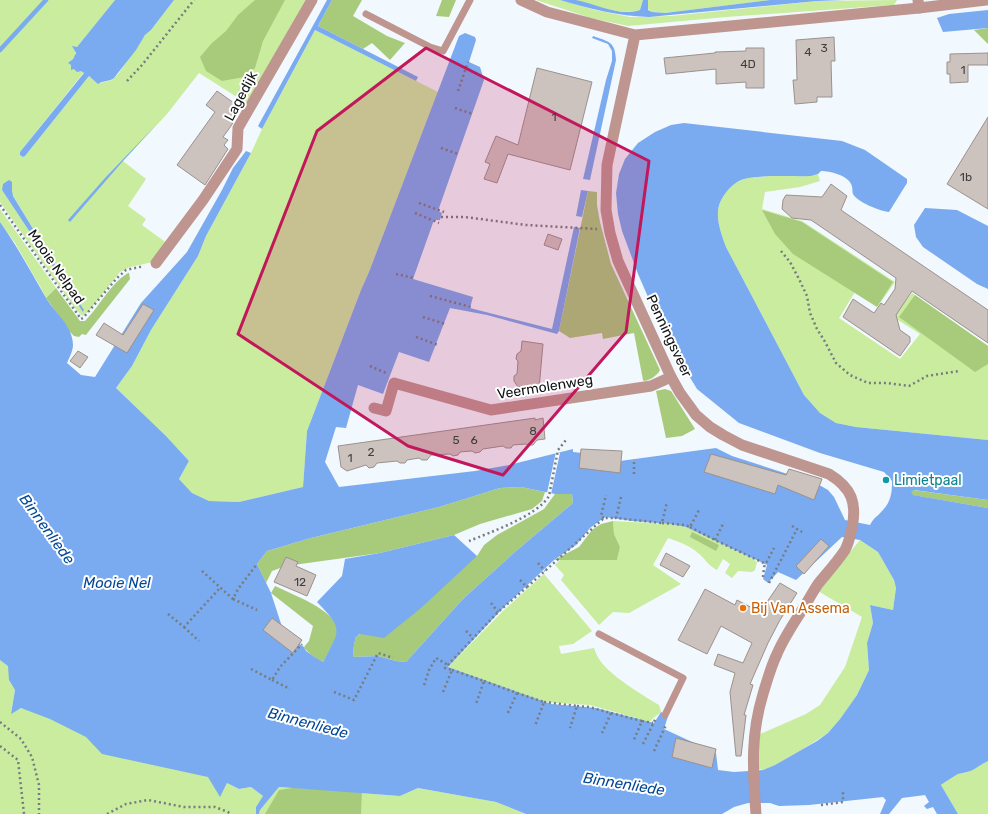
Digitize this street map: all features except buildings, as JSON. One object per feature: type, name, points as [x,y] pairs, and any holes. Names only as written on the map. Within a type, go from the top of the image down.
[{"type":"street","name":"Lagedijk","points":[[156,263],[203,200],[237,150],[238,128],[312,0]]},
{"type":"street","points":[[521,0],[547,12],[635,35],[918,4],[986,0]]},
{"type":"street","name":"Penningsveer","points":[[635,35],[607,165],[606,210],[610,233],[618,261],[671,377],[680,393],[696,415],[710,427],[742,445],[822,471],[836,478],[847,488],[854,505],[854,519],[849,543],[817,585],[777,654],[763,694],[755,729],[753,767],[756,814]]},
{"type":"street","name":"Veermolenweg","points":[[374,408],[386,411],[394,383],[491,410],[651,386],[671,377]]},
{"type":"lane","points":[[366,14],[430,47],[443,51],[470,0]]},
{"type":"lane","points":[[599,634],[682,678],[665,715]]},
{"type":"path","points":[[127,81],[142,66],[194,0]]},
{"type":"path","points":[[458,91],[468,62]]},
{"type":"path","points":[[456,108],[473,114]]},
{"type":"path","points":[[441,148],[458,154]]},
{"type":"path","points":[[419,203],[444,212]]},
{"type":"path","name":"Mooie Nelpad","points":[[0,205],[81,318],[83,318],[117,278],[126,270],[156,263]]},
{"type":"path","points":[[415,213],[439,223]]},
{"type":"path","points":[[441,217],[465,217],[526,225],[584,229]]},
{"type":"path","points":[[781,251],[790,262],[807,296],[810,313],[817,329],[836,363],[850,375],[868,383],[887,383],[909,386],[927,376],[959,371]]},
{"type":"path","points":[[396,274],[414,278]]},
{"type":"path","points":[[430,296],[471,307]]},
{"type":"path","points":[[423,317],[446,324]]},
{"type":"path","points":[[416,337],[438,345]]},
{"type":"path","points":[[370,366],[391,375]]},
{"type":"path","points":[[469,540],[528,515],[545,503],[549,496],[558,450],[566,440]]},
{"type":"path","points":[[634,460],[634,474]]},
{"type":"path","points":[[604,518],[601,516],[606,495]]},
{"type":"path","points":[[616,518],[621,497]]},
{"type":"path","points":[[662,522],[667,502]]},
{"type":"path","points":[[690,527],[699,510]]},
{"type":"path","points":[[653,723],[589,707],[544,702],[445,668],[498,612],[604,518],[685,525],[766,564]]},
{"type":"path","points":[[715,540],[724,522]]},
{"type":"path","points":[[792,526],[802,532]]},
{"type":"path","points":[[769,583],[797,529]]},
{"type":"path","points":[[763,577],[766,564],[774,548]]},
{"type":"path","points":[[538,563],[545,571]]},
{"type":"path","points":[[233,599],[238,589],[257,564]]},
{"type":"path","points":[[202,571],[233,599],[257,610]]},
{"type":"path","points":[[520,580],[527,587]]},
{"type":"path","points":[[184,627],[220,588]]},
{"type":"path","points":[[491,604],[498,612]]},
{"type":"path","points":[[168,614],[199,641]]},
{"type":"path","points":[[466,631],[473,638]]},
{"type":"path","points":[[272,680],[280,667],[302,644]]},
{"type":"path","points":[[334,692],[354,700],[378,653],[393,658]]},
{"type":"path","points":[[424,685],[429,670],[436,658],[448,665]]},
{"type":"path","points":[[251,668],[290,689]]},
{"type":"path","points":[[442,692],[452,670]]},
{"type":"path","points":[[476,704],[484,681]]},
{"type":"path","points":[[507,715],[517,693]]},
{"type":"path","points":[[535,726],[544,702]]},
{"type":"path","points":[[570,728],[578,706]]},
{"type":"path","points":[[602,733],[611,713]]},
{"type":"path","points":[[643,744],[656,717]]},
{"type":"path","points":[[633,742],[642,721]]},
{"type":"path","points":[[0,722],[21,739],[32,757],[39,785],[39,814]]},
{"type":"path","points":[[654,751],[666,724]]},
{"type":"path","points":[[0,746],[18,760],[24,814]]},
{"type":"path","points":[[821,805],[843,802],[843,792]]},
{"type":"path","points":[[107,814],[126,804],[148,800],[184,807],[215,807],[230,814]]},
{"type":"highlighted area","points":[[426,48],[649,161],[626,332],[503,475],[408,446],[238,334],[317,131]]},
{"type":"green space","points":[[0,0],[115,0],[77,47],[73,47],[75,56],[69,63],[74,68],[84,72],[20,152],[20,155],[23,157],[89,76],[100,83],[112,80],[119,73],[145,35],[151,30],[174,0],[309,0],[248,104],[199,73],[167,114],[123,161],[146,179],[128,206],[146,219],[142,225],[168,244],[153,262],[130,267],[120,272],[88,312],[82,316],[74,307],[0,202]],"holes":[[[12,182],[12,194],[41,242],[44,244],[50,257],[84,312],[2,190]]]},
{"type":"green space","points":[[255,0],[285,0],[263,41],[255,68],[244,77],[222,81],[206,71],[200,57],[211,44],[226,31],[238,15]]},
{"type":"green space","points":[[332,0],[362,0],[353,16],[387,36],[405,43],[390,60],[372,43],[363,49],[318,26]]},
{"type":"green space","points":[[442,0],[456,0],[449,17],[436,16]]},
{"type":"green space","points":[[536,0],[560,0],[595,10],[630,17],[671,16],[817,1],[897,0],[894,5],[726,17],[628,26],[591,18]]},
{"type":"green space","points":[[575,0],[643,0],[640,10],[624,12]]},
{"type":"green space","points":[[648,0],[770,0],[665,13],[652,12],[648,9]]},
{"type":"green space","points":[[988,28],[988,44],[974,30]]},
{"type":"green space","points":[[315,30],[438,92],[307,431],[303,487],[239,502],[209,501],[192,493],[179,479],[189,461],[166,436],[116,388],[132,366],[151,330],[198,256],[206,236]]},
{"type":"green space","points":[[818,174],[820,181],[800,187],[765,192],[762,209],[802,221],[895,282],[878,306],[855,292],[839,318],[900,359],[920,334],[893,317],[912,293],[988,346],[988,440],[856,427],[836,423],[820,413],[804,395],[726,247],[719,225],[718,211],[723,197],[733,185],[741,180],[755,177],[811,176]]},
{"type":"green space","points":[[588,191],[597,192],[597,205],[600,222],[611,264],[660,370],[651,379],[643,380],[634,333],[603,339],[602,333],[570,338],[559,331]]},
{"type":"green space","points":[[0,209],[56,288],[46,298],[15,243],[0,222]]},
{"type":"green space","points":[[762,210],[802,222],[893,282],[877,307],[793,254],[775,234]]},
{"type":"green space","points":[[128,273],[130,279],[86,335],[82,334],[79,337],[74,336],[46,298],[56,288],[80,321],[85,321],[110,289]]},
{"type":"green space","points":[[915,295],[988,346],[988,364],[975,372],[899,317]]},
{"type":"green space","points":[[665,389],[671,391],[695,429],[682,436],[666,438],[656,391]]},
{"type":"green space","points":[[521,487],[545,492],[542,501],[532,509],[480,524],[454,535],[380,553],[286,566],[272,571],[266,583],[257,564],[267,551],[311,538],[439,507],[500,488]]},
{"type":"green space","points":[[913,490],[988,500],[988,508],[912,495],[910,492]]},
{"type":"green space","points":[[555,494],[572,494],[573,503],[516,551],[463,599],[406,662],[378,656],[353,657],[356,637],[477,556],[484,545],[497,535],[544,509]]},
{"type":"green space","points":[[613,521],[670,524],[686,527],[748,555],[757,562],[755,570],[752,572],[738,571],[732,578],[725,573],[730,564],[723,559],[717,570],[692,548],[668,538],[653,565],[681,584],[629,613],[613,612],[599,625],[561,580],[564,575],[555,565],[560,560],[617,560],[620,547],[614,534]]},
{"type":"green space","points":[[613,521],[614,534],[620,547],[617,560],[554,560],[579,547],[592,530],[601,524]]},
{"type":"green space","points":[[692,532],[719,545],[716,551],[690,537]]},
{"type":"green space","points":[[860,540],[878,552],[894,580],[896,588],[893,610],[870,605],[873,623],[867,643],[869,670],[857,695],[828,733],[775,765],[763,770],[756,768],[760,734],[806,714],[820,705],[845,667],[862,617],[818,591]]},
{"type":"green space","points":[[544,574],[592,631],[573,644],[559,646],[561,654],[594,648],[599,659],[610,672],[659,705],[661,712],[650,722],[590,705],[544,702],[448,667],[503,611]]},
{"type":"green space","points":[[275,586],[311,603],[329,615],[334,621],[337,628],[336,636],[323,662],[310,654],[304,647],[309,641],[313,626],[271,593]]},
{"type":"green space","points":[[0,660],[9,666],[9,680],[15,690],[11,713],[21,708],[78,724],[185,771],[210,775],[223,791],[227,783],[239,789],[251,787],[263,796],[256,807],[256,814],[0,814]]},
{"type":"green space","points":[[988,761],[988,814],[958,814],[941,785],[956,775],[970,771]]},
{"type":"green space","points":[[279,787],[400,796],[418,788],[496,802],[526,814],[259,814],[260,810]]},
{"type":"green space","points":[[292,788],[362,789],[361,814],[265,814],[279,790]]},
{"type":"water","points":[[115,0],[174,0],[151,30],[145,35],[136,50],[114,78],[98,84],[89,76],[23,157],[20,155],[20,152],[84,73],[81,71],[77,72],[74,69],[71,70],[71,65],[68,63],[73,59],[76,53],[72,46],[77,47]]},
{"type":"water","points":[[327,0],[332,0],[318,26],[418,77],[416,81],[315,30],[262,129],[258,126]]},
{"type":"water","points":[[560,0],[576,0],[616,11],[632,12],[640,10],[643,0],[648,0],[648,10],[652,12],[665,13],[770,0],[845,0],[817,1],[649,17],[604,12]]},
{"type":"water","points":[[988,10],[988,28],[943,32],[937,18],[949,14]]},
{"type":"water","points":[[465,33],[475,37],[476,40],[469,62],[480,67],[484,80],[438,211],[442,213],[440,220],[434,220],[413,279],[473,297],[470,308],[552,329],[574,227],[580,228],[559,331],[557,334],[487,315],[450,308],[429,362],[399,352],[383,394],[358,385],[346,428],[336,427],[325,462],[339,487],[475,471],[509,465],[573,449],[573,452],[618,457],[620,461],[716,448],[732,456],[821,486],[828,490],[834,497],[845,520],[870,525],[874,518],[885,508],[890,497],[892,481],[884,472],[820,453],[739,423],[697,389],[666,338],[638,274],[622,231],[618,214],[616,193],[619,174],[625,159],[638,143],[655,132],[671,125],[684,123],[842,141],[865,150],[907,179],[907,183],[889,212],[875,208],[855,197],[853,194],[852,185],[846,178],[833,173],[821,171],[818,174],[811,176],[765,176],[741,180],[733,185],[720,202],[718,220],[726,247],[804,395],[820,413],[836,423],[856,427],[988,440],[988,500],[914,490],[911,492],[913,495],[988,508],[988,761],[970,771],[958,774],[941,785],[958,814],[937,814],[933,807],[927,809],[924,806],[929,802],[925,795],[902,798],[889,814],[880,814],[886,800],[883,797],[809,805],[779,806],[770,803],[748,803],[734,807],[722,814],[526,814],[496,802],[418,788],[400,796],[279,787],[260,810],[259,814],[256,814],[256,807],[263,796],[251,787],[239,789],[227,783],[220,797],[208,777],[102,754],[86,737],[50,719],[21,708],[11,714],[15,690],[9,680],[8,666],[0,660],[0,222],[46,298],[63,320],[70,332],[73,347],[67,363],[81,375],[95,377],[141,303],[187,252],[233,168],[246,151],[251,153],[206,236],[198,256],[151,330],[132,366],[116,388],[166,436],[189,461],[179,479],[192,493],[209,501],[239,502],[303,487],[307,431],[459,36]],"holes":[[[521,487],[555,494],[572,494],[573,503],[516,551],[463,599],[406,662],[378,656],[353,657],[356,637],[360,634],[384,638],[421,608],[477,556],[454,535],[380,553],[345,559],[342,576],[317,602],[332,619],[336,630],[336,636],[323,662],[306,651],[304,647],[284,633],[271,593],[257,564],[267,551],[311,538],[439,507],[500,488]],[[605,517],[686,527],[767,565],[763,579],[768,583],[778,572],[796,580],[842,537],[860,540],[878,552],[894,580],[896,588],[893,610],[870,605],[873,623],[867,643],[869,670],[857,695],[828,733],[775,765],[763,770],[734,772],[718,770],[716,753],[664,729],[668,716],[661,712],[654,723],[596,708],[551,704],[448,667],[504,607],[554,560],[576,545],[590,528]]]},
{"type":"water","points":[[593,36],[607,41],[613,46],[616,60],[590,180],[583,179],[606,80],[612,61],[612,51],[608,44],[592,38]]},
{"type":"water","points":[[156,125],[70,222],[68,220],[105,178]]},
{"type":"water","points":[[9,180],[12,182],[13,196],[84,310],[83,312],[2,190],[3,184]]},
{"type":"water","points":[[581,190],[588,191],[582,217],[576,216]]},
{"type":"water","points":[[925,208],[957,210],[988,226],[988,289],[977,284],[923,247],[916,237],[914,225]]},
{"type":"pier","points":[[556,452],[560,453],[551,494],[547,493]]},
{"type":"waterway","points":[[0,50],[46,0]]},
{"type":"place","name":"Limietpaal","points":[[886,480]]},
{"type":"place","name":"Bij Van Assema","points":[[743,608]]},
{"type":"water label","name":"Binnenliede","points":[[47,529]]},
{"type":"water label","name":"Mooie Nel","points":[[117,583]]},
{"type":"water label","name":"Binnenliede","points":[[308,723]]},
{"type":"water label","name":"Binnenliede","points":[[624,784]]}]
